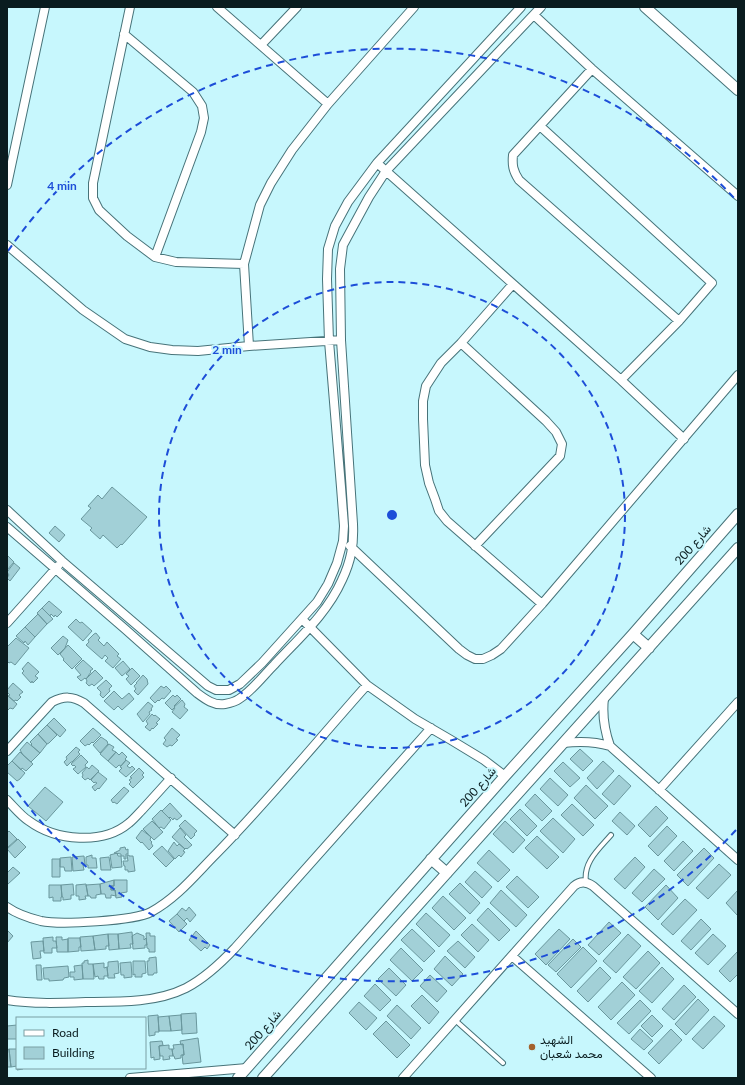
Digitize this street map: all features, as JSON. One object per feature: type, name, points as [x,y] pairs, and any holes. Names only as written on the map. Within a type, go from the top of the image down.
[{"type":"street","points":[[7,185],[45,7]]},
{"type":"street","points":[[130,7],[93,183],[93,198],[99,210],[127,236],[155,257],[176,262],[244,264]]},
{"type":"street","points":[[217,7],[328,104]]},
{"type":"street","points":[[261,45],[297,7]]},
{"type":"street","points":[[249,346],[244,264],[260,205],[271,183],[292,150],[328,104],[414,7]]},
{"type":"street","points":[[7,510],[62,560],[208,686],[216,690],[229,690],[234,688],[262,663],[317,602],[328,584],[337,563],[343,540],[344,526],[329,341],[327,279],[328,249],[335,226],[348,202],[377,163],[521,7]]},
{"type":"street","points":[[7,527],[208,701],[215,704],[233,702],[240,699],[254,686],[311,627],[342,581],[353,547],[354,539],[341,340],[340,269],[343,245],[386,171],[541,7]]},
{"type":"street","points":[[650,8],[738,81]]},
{"type":"street","points":[[650,8],[738,90]]},
{"type":"street","points":[[534,15],[738,196]]},
{"type":"street","points":[[124,34],[193,92],[202,106],[204,118],[201,132],[155,257]]},
{"type":"street","points":[[592,68],[513,155],[512,164],[514,172],[519,180],[679,321]]},
{"type":"street","points":[[540,126],[712,283],[679,321],[620,380]]},
{"type":"street","points":[[377,163],[684,439]]},
{"type":"street","points":[[7,245],[83,310],[125,339],[150,347],[198,351],[341,340]]},
{"type":"street","points":[[513,284],[442,363],[426,386],[423,402],[425,465],[429,483],[439,511],[447,521],[542,604]]},
{"type":"street","points":[[461,343],[546,421],[556,432],[562,444],[560,456],[475,546]]},
{"type":"street","points":[[343,540],[353,547],[459,649],[475,659],[483,659],[492,656],[542,604],[738,375]]},
{"type":"street","name":"شارع 200","points":[[238,1078],[738,514]]},
{"type":"street","points":[[263,1078],[737,552]]},
{"type":"street","points":[[7,623],[62,560]]},
{"type":"street","points":[[302,619],[367,685],[405,713],[484,760],[505,776]]},
{"type":"street","points":[[633,634],[649,648]]},
{"type":"street","points":[[7,907],[12,911],[26,917],[50,922],[68,922],[111,920],[130,917],[149,913],[161,906],[174,896],[235,835],[367,685]]},
{"type":"street","points":[[7,751],[52,702],[60,698],[69,697],[78,700],[84,703],[235,835]]},
{"type":"street","points":[[604,698],[604,722],[610,746],[737,858]]},
{"type":"street","points":[[659,790],[738,702]]},
{"type":"street","points":[[7,1000],[18,1002],[70,1003],[132,1001],[164,996],[184,989],[203,979],[235,948],[431,728]]},
{"type":"street","points":[[564,743],[587,741],[610,746]]},
{"type":"street","points":[[7,800],[29,822],[45,830],[64,836],[96,838],[107,835],[130,823],[171,778]]},
{"type":"street","points":[[431,859],[447,873]]},
{"type":"street","points":[[403,1078],[574,886],[581,882],[586,882],[593,886],[738,1014]]},
{"type":"street","points":[[512,956],[651,1078]]},
{"type":"street","points":[[130,1078],[246,1068]]},
{"type":"lane","points":[[586,882],[587,865],[611,835]]},
{"type":"lane","points":[[455,1020],[503,1063]]},
{"type":"building","points":[[112,487],[147,517],[122,545],[121,544],[117,548],[103,535],[100,539],[90,530],[92,528],[81,519],[91,508],[88,506],[98,495],[102,499]]},
{"type":"building","points":[[55,526],[65,535],[59,542],[49,533]]},
{"type":"building","points":[[7,555],[14,562],[7,570]]},
{"type":"building","points":[[14,563],[20,568],[10,581],[7,578],[9,575],[7,572]]},
{"type":"building","points":[[49,601],[62,612],[57,617],[55,615],[54,617],[51,614],[50,616],[42,608]]},
{"type":"building","points":[[42,608],[53,619],[47,624],[37,613]]},
{"type":"building","points":[[38,614],[47,624],[35,637],[25,627]]},
{"type":"building","points":[[76,619],[92,631],[83,641],[68,627]]},
{"type":"building","points":[[25,627],[35,637],[28,645],[25,641],[24,643],[16,636]]},
{"type":"building","points":[[96,633],[100,638],[98,640],[104,646],[107,642],[119,654],[117,656],[121,659],[113,668],[105,661],[108,658],[105,655],[102,659],[86,645],[89,642],[88,640]]},
{"type":"building","points":[[63,636],[68,640],[65,648],[58,655],[51,648]]},
{"type":"building","points":[[16,638],[29,648],[15,665],[7,661],[7,647]]},
{"type":"building","points":[[68,645],[82,659],[72,669],[63,660],[64,659],[60,654]]},
{"type":"building","points":[[83,660],[93,669],[90,671],[91,672],[86,679],[85,678],[81,681],[77,677],[81,675],[75,668]]},
{"type":"building","points":[[123,661],[130,669],[122,676],[115,668]]},
{"type":"building","points":[[28,662],[39,672],[35,676],[38,678],[33,683],[32,681],[31,683],[22,673],[24,671],[22,669]]},
{"type":"building","points":[[132,668],[140,676],[131,685],[126,679],[129,676],[126,674]]},
{"type":"building","points":[[95,670],[103,678],[94,686],[92,684],[89,686],[86,683],[86,679]]},
{"type":"building","points":[[143,675],[147,679],[148,684],[138,695],[134,691],[136,689],[134,686]]},
{"type":"building","points":[[106,680],[112,686],[109,689],[110,691],[103,698],[100,695],[101,692],[97,688]]},
{"type":"building","points":[[13,683],[23,692],[19,695],[21,697],[17,701],[14,701],[8,696],[10,695],[7,692]]},
{"type":"building","points":[[161,686],[164,688],[166,686],[171,691],[164,699],[162,698],[155,703],[150,698]]},
{"type":"building","points":[[114,691],[122,699],[129,693],[134,699],[122,710],[118,706],[114,710],[104,701]]},
{"type":"building","points":[[7,695],[17,704],[13,709],[10,708],[7,711]]},
{"type":"building","points":[[173,695],[175,697],[177,695],[181,699],[172,710],[165,703]]},
{"type":"building","points":[[182,700],[185,704],[184,707],[188,710],[180,719],[172,712],[175,708],[174,707]]},
{"type":"building","points":[[148,702],[153,706],[151,709],[152,710],[143,722],[137,714]]},
{"type":"building","points":[[152,714],[160,719],[156,723],[158,724],[150,731],[145,727],[148,724],[146,721]]},
{"type":"building","points":[[54,718],[66,730],[60,737],[47,725]]},
{"type":"building","points":[[47,725],[57,735],[47,744],[38,734]]},
{"type":"building","points":[[93,728],[101,735],[93,743],[92,742],[85,746],[80,741]]},
{"type":"building","points":[[172,728],[180,735],[176,739],[178,740],[172,746],[170,745],[167,747],[163,744],[166,740],[164,738]]},
{"type":"building","points":[[38,734],[47,744],[40,753],[31,745],[32,744],[30,742]]},
{"type":"building","points":[[101,737],[107,741],[108,744],[100,753],[93,745]]},
{"type":"building","points":[[27,742],[40,753],[31,762],[20,750]]},
{"type":"building","points":[[109,744],[114,747],[112,750],[116,752],[108,761],[100,754]]},
{"type":"building","points":[[76,747],[80,750],[78,752],[80,754],[67,766],[64,762],[67,759],[66,757]]},
{"type":"building","points":[[580,749],[593,761],[583,771],[570,759]]},
{"type":"building","points":[[20,752],[33,764],[26,771],[22,768],[21,770],[12,761]]},
{"type":"building","points":[[116,752],[119,755],[122,752],[127,757],[121,766],[119,765],[116,768],[108,761]]},
{"type":"building","points":[[81,755],[88,762],[85,765],[86,767],[78,774],[73,769],[76,767],[71,764]]},
{"type":"building","points":[[126,760],[130,763],[127,766],[130,768],[132,766],[135,769],[126,777],[119,771],[122,768],[120,767]]},
{"type":"building","points":[[12,761],[25,773],[17,781],[7,772],[7,766]]},
{"type":"building","points":[[603,761],[614,771],[597,789],[587,778]]},
{"type":"building","points":[[563,762],[580,778],[570,787],[554,771]]},
{"type":"building","points":[[92,765],[99,771],[90,780],[88,778],[85,780],[82,777],[82,773],[87,767],[89,769]]},
{"type":"building","points":[[139,768],[144,773],[142,775],[144,777],[133,788],[129,784],[131,782],[129,780]]},
{"type":"building","points":[[98,772],[107,779],[99,789],[98,788],[95,791],[92,787],[97,783],[94,783],[91,780]]},
{"type":"building","points":[[619,775],[631,786],[614,805],[602,794]]},
{"type":"building","points":[[550,778],[568,795],[558,806],[540,789]]},
{"type":"building","points":[[586,785],[608,806],[595,819],[574,798]]},
{"type":"building","points":[[45,787],[63,802],[46,821],[28,806]]},
{"type":"building","points":[[124,787],[129,791],[117,804],[114,802],[113,803],[111,800]]},
{"type":"building","points":[[535,794],[552,811],[542,821],[525,805]]},
{"type":"building","points":[[170,803],[182,816],[177,820],[174,818],[173,820],[170,817],[169,818],[162,811]]},
{"type":"building","points":[[572,804],[594,825],[583,836],[561,815]]},
{"type":"building","points":[[656,806],[668,818],[650,837],[638,825]]},
{"type":"building","points":[[520,809],[537,826],[527,836],[510,819]]},
{"type":"building","points":[[161,810],[171,820],[164,829],[161,827],[159,828],[152,819]]},
{"type":"building","points":[[620,812],[635,826],[627,835],[612,821]]},
{"type":"building","points":[[553,818],[575,839],[563,853],[540,831]]},
{"type":"building","points":[[185,820],[197,831],[191,839],[179,826]]},
{"type":"building","points":[[152,821],[163,832],[154,840],[143,829]]},
{"type":"building","points":[[505,821],[525,840],[513,853],[493,834]]},
{"type":"building","points":[[667,826],[677,836],[658,856],[648,846]]},
{"type":"building","points":[[180,828],[186,835],[184,837],[192,845],[187,849],[185,849],[172,837]]},
{"type":"building","points":[[142,830],[151,837],[150,840],[153,846],[149,850],[136,838]]},
{"type":"building","points":[[9,831],[17,839],[7,848],[7,833]]},
{"type":"building","points":[[537,836],[559,857],[547,869],[525,848]]},
{"type":"building","points":[[18,839],[26,847],[15,858],[7,849]]},
{"type":"building","points":[[683,841],[693,851],[674,871],[664,861]]},
{"type":"building","points":[[174,842],[177,846],[179,844],[185,849],[183,851],[185,852],[181,857],[179,855],[175,859],[168,851]]},
{"type":"building","points":[[162,846],[174,859],[166,867],[153,854]]},
{"type":"building","points":[[125,847],[126,850],[128,849],[126,859],[124,859],[124,856],[121,856],[121,854],[114,853],[120,850],[120,848]]},
{"type":"building","points":[[704,848],[714,858],[688,886],[677,875]]},
{"type":"building","points":[[489,850],[510,870],[498,882],[477,863]]},
{"type":"building","points":[[117,853],[118,856],[121,856],[122,867],[112,868],[110,855]]},
{"type":"building","points":[[92,855],[92,858],[96,858],[97,868],[88,868],[88,865],[86,865],[86,857]]},
{"type":"building","points":[[127,855],[133,856],[135,871],[128,872],[128,870],[125,870],[123,861],[128,861]]},
{"type":"building","points":[[84,856],[84,870],[73,871],[72,857]]},
{"type":"building","points":[[71,857],[72,871],[65,871],[64,867],[60,867],[60,858]]},
{"type":"building","points":[[109,857],[111,870],[101,870],[100,858]]},
{"type":"building","points":[[635,857],[645,867],[625,889],[614,879]]},
{"type":"building","points":[[52,859],[60,859],[60,877],[52,877]]},
{"type":"building","points":[[719,864],[731,875],[708,899],[696,888]]},
{"type":"building","points":[[13,867],[20,873],[8,884],[7,873]]},
{"type":"building","points":[[654,869],[665,879],[642,902],[632,893]]},
{"type":"building","points":[[475,871],[492,887],[482,898],[465,882]]},
{"type":"building","points":[[517,876],[539,897],[528,908],[506,887]]},
{"type":"building","points":[[114,880],[127,880],[127,892],[121,893],[122,897],[116,898],[115,890],[111,890],[111,886],[114,886]]},
{"type":"building","points":[[114,880],[114,886],[111,886],[111,890],[115,890],[116,896],[111,895],[111,898],[106,898],[105,894],[101,894],[100,884]]},
{"type":"building","points":[[460,883],[480,903],[470,914],[449,894]]},
{"type":"building","points":[[73,884],[74,895],[71,895],[71,899],[63,900],[61,885]]},
{"type":"building","points":[[86,884],[88,896],[85,896],[86,899],[79,900],[79,896],[76,896],[76,885]]},
{"type":"building","points":[[100,884],[101,894],[96,895],[96,898],[91,898],[88,896],[86,885]]},
{"type":"building","points":[[49,885],[61,885],[61,901],[53,901],[53,897],[49,898]]},
{"type":"building","points":[[666,885],[678,898],[658,920],[645,907]]},
{"type":"building","points":[[501,890],[527,915],[516,927],[490,903]]},
{"type":"building","points":[[738,890],[738,914],[737,915],[726,903]]},
{"type":"building","points":[[443,896],[466,918],[454,930],[432,908]]},
{"type":"building","points":[[685,899],[697,910],[673,935],[661,924]]},
{"type":"building","points":[[189,907],[196,915],[190,922],[187,918],[184,921],[177,914],[182,908],[186,911]]},
{"type":"building","points":[[488,908],[510,930],[499,941],[477,920]]},
{"type":"building","points":[[426,913],[450,935],[439,947],[416,924]]},
{"type":"building","points":[[177,914],[187,924],[179,932],[169,921]]},
{"type":"building","points":[[701,919],[711,929],[691,950],[681,941]]},
{"type":"building","points":[[609,922],[621,933],[599,955],[588,945]]},
{"type":"building","points":[[472,924],[489,940],[478,952],[461,935]]},
{"type":"building","points":[[412,929],[435,951],[424,962],[401,940]]},
{"type":"building","points":[[559,929],[570,939],[546,965],[535,954]]},
{"type":"building","points":[[7,930],[13,936],[7,943]]},
{"type":"building","points":[[196,931],[210,945],[207,949],[205,947],[201,951],[189,940]]},
{"type":"building","points":[[132,932],[133,944],[130,944],[131,948],[119,949],[118,934]]},
{"type":"building","points":[[137,933],[144,936],[144,940],[146,938],[147,945],[145,945],[145,948],[133,949],[132,936]]},
{"type":"building","points":[[146,933],[150,933],[150,936],[155,936],[155,952],[149,952],[149,949],[147,948]]},
{"type":"building","points":[[108,934],[118,934],[119,949],[109,950]]},
{"type":"building","points":[[108,934],[109,946],[106,946],[106,949],[95,950],[93,936]]},
{"type":"building","points":[[628,934],[641,946],[616,973],[603,961]]},
{"type":"building","points":[[713,934],[726,946],[708,965],[695,953]]},
{"type":"building","points":[[93,936],[95,950],[81,951],[80,937]]},
{"type":"building","points":[[53,937],[53,941],[56,941],[57,948],[52,948],[52,953],[44,953],[43,938]]},
{"type":"building","points":[[56,937],[62,937],[62,940],[68,939],[68,952],[57,952]]},
{"type":"building","points":[[68,938],[80,938],[81,947],[79,947],[79,951],[68,952]]},
{"type":"building","points":[[573,939],[581,947],[556,972],[548,965]]},
{"type":"building","points":[[43,941],[44,951],[40,951],[41,958],[33,959],[31,942]]},
{"type":"building","points":[[458,941],[475,957],[465,968],[447,951]]},
{"type":"building","points":[[583,947],[597,961],[571,988],[557,974]]},
{"type":"building","points":[[401,948],[423,970],[412,981],[390,960]]},
{"type":"building","points":[[648,951],[660,963],[636,989],[623,977]]},
{"type":"building","points":[[738,951],[738,974],[730,982],[719,971]]},
{"type":"building","points":[[445,956],[463,974],[452,986],[434,969]]},
{"type":"building","points":[[156,957],[157,973],[148,975],[147,961],[149,961],[149,958]]},
{"type":"building","points":[[88,960],[88,964],[93,964],[94,979],[83,979],[82,963]]},
{"type":"building","points":[[118,961],[119,973],[114,974],[115,978],[108,978],[108,962]]},
{"type":"building","points":[[133,961],[145,961],[146,973],[142,974],[142,977],[135,977],[135,974],[133,975]]},
{"type":"building","points":[[131,962],[132,977],[124,978],[124,975],[121,975],[120,963]]},
{"type":"building","points":[[104,963],[104,968],[107,967],[108,976],[104,976],[104,979],[99,979],[98,976],[95,977],[93,964]]},
{"type":"building","points":[[36,965],[41,965],[42,980],[37,980]]},
{"type":"building","points":[[82,965],[83,979],[74,980],[74,977],[70,977],[70,972],[75,972],[74,966]]},
{"type":"building","points":[[68,966],[69,977],[64,978],[63,980],[49,981],[49,979],[44,979],[43,968]]},
{"type":"building","points":[[600,967],[611,978],[588,1002],[577,991]]},
{"type":"building","points":[[662,967],[674,979],[652,1003],[639,991]]},
{"type":"building","points":[[389,968],[406,985],[396,996],[378,979]]},
{"type":"building","points":[[430,975],[447,991],[437,1002],[420,986]]},
{"type":"building","points":[[622,982],[635,995],[611,1020],[598,1007]]},
{"type":"building","points":[[375,984],[391,1000],[380,1011],[364,996]]},
{"type":"building","points":[[684,985],[696,997],[674,1020],[662,1009]]},
{"type":"building","points":[[422,995],[439,1012],[429,1024],[411,1006]]},
{"type":"building","points":[[698,999],[709,1010],[686,1035],[675,1024]]},
{"type":"building","points":[[640,1000],[651,1011],[629,1034],[617,1023]]},
{"type":"building","points":[[359,1002],[377,1018],[366,1030],[349,1013]]},
{"type":"building","points":[[397,1005],[421,1028],[411,1039],[387,1016]]},
{"type":"building","points":[[196,1013],[197,1033],[182,1034],[181,1014]]},
{"type":"building","points":[[158,1015],[159,1032],[155,1032],[155,1035],[149,1036],[148,1016]]},
{"type":"building","points":[[181,1015],[182,1030],[171,1031],[169,1016]]},
{"type":"building","points":[[652,1015],[663,1026],[652,1037],[641,1026]]},
{"type":"building","points":[[169,1016],[171,1031],[159,1031],[158,1017]]},
{"type":"building","points":[[714,1016],[725,1026],[703,1049],[692,1039]]},
{"type":"building","points":[[386,1021],[410,1045],[397,1058],[373,1034]]},
{"type":"building","points":[[16,1025],[16,1039],[7,1039],[7,1026]]},
{"type":"building","points":[[640,1029],[653,1041],[644,1050],[631,1039]]},
{"type":"building","points":[[671,1029],[682,1040],[659,1064],[648,1053]]},
{"type":"building","points":[[198,1038],[201,1062],[183,1064],[183,1044],[181,1045],[180,1041]]},
{"type":"building","points":[[162,1041],[163,1045],[159,1046],[160,1059],[154,1060],[154,1057],[151,1058],[150,1042]]},
{"type":"building","points":[[183,1044],[184,1055],[181,1055],[181,1058],[175,1059],[172,1049],[174,1049],[173,1045]]},
{"type":"building","points":[[169,1045],[169,1049],[172,1049],[173,1056],[169,1056],[170,1059],[163,1060],[163,1056],[160,1056],[159,1046]]},
{"type":"building","points":[[9,1049],[16,1049],[16,1066],[11,1067]]},
{"type":"building","points":[[9,1049],[11,1067],[7,1067],[7,1050]]},
{"type":"place","name":"الشهيد محمد شعبان","points":[[532,1047]]}]
